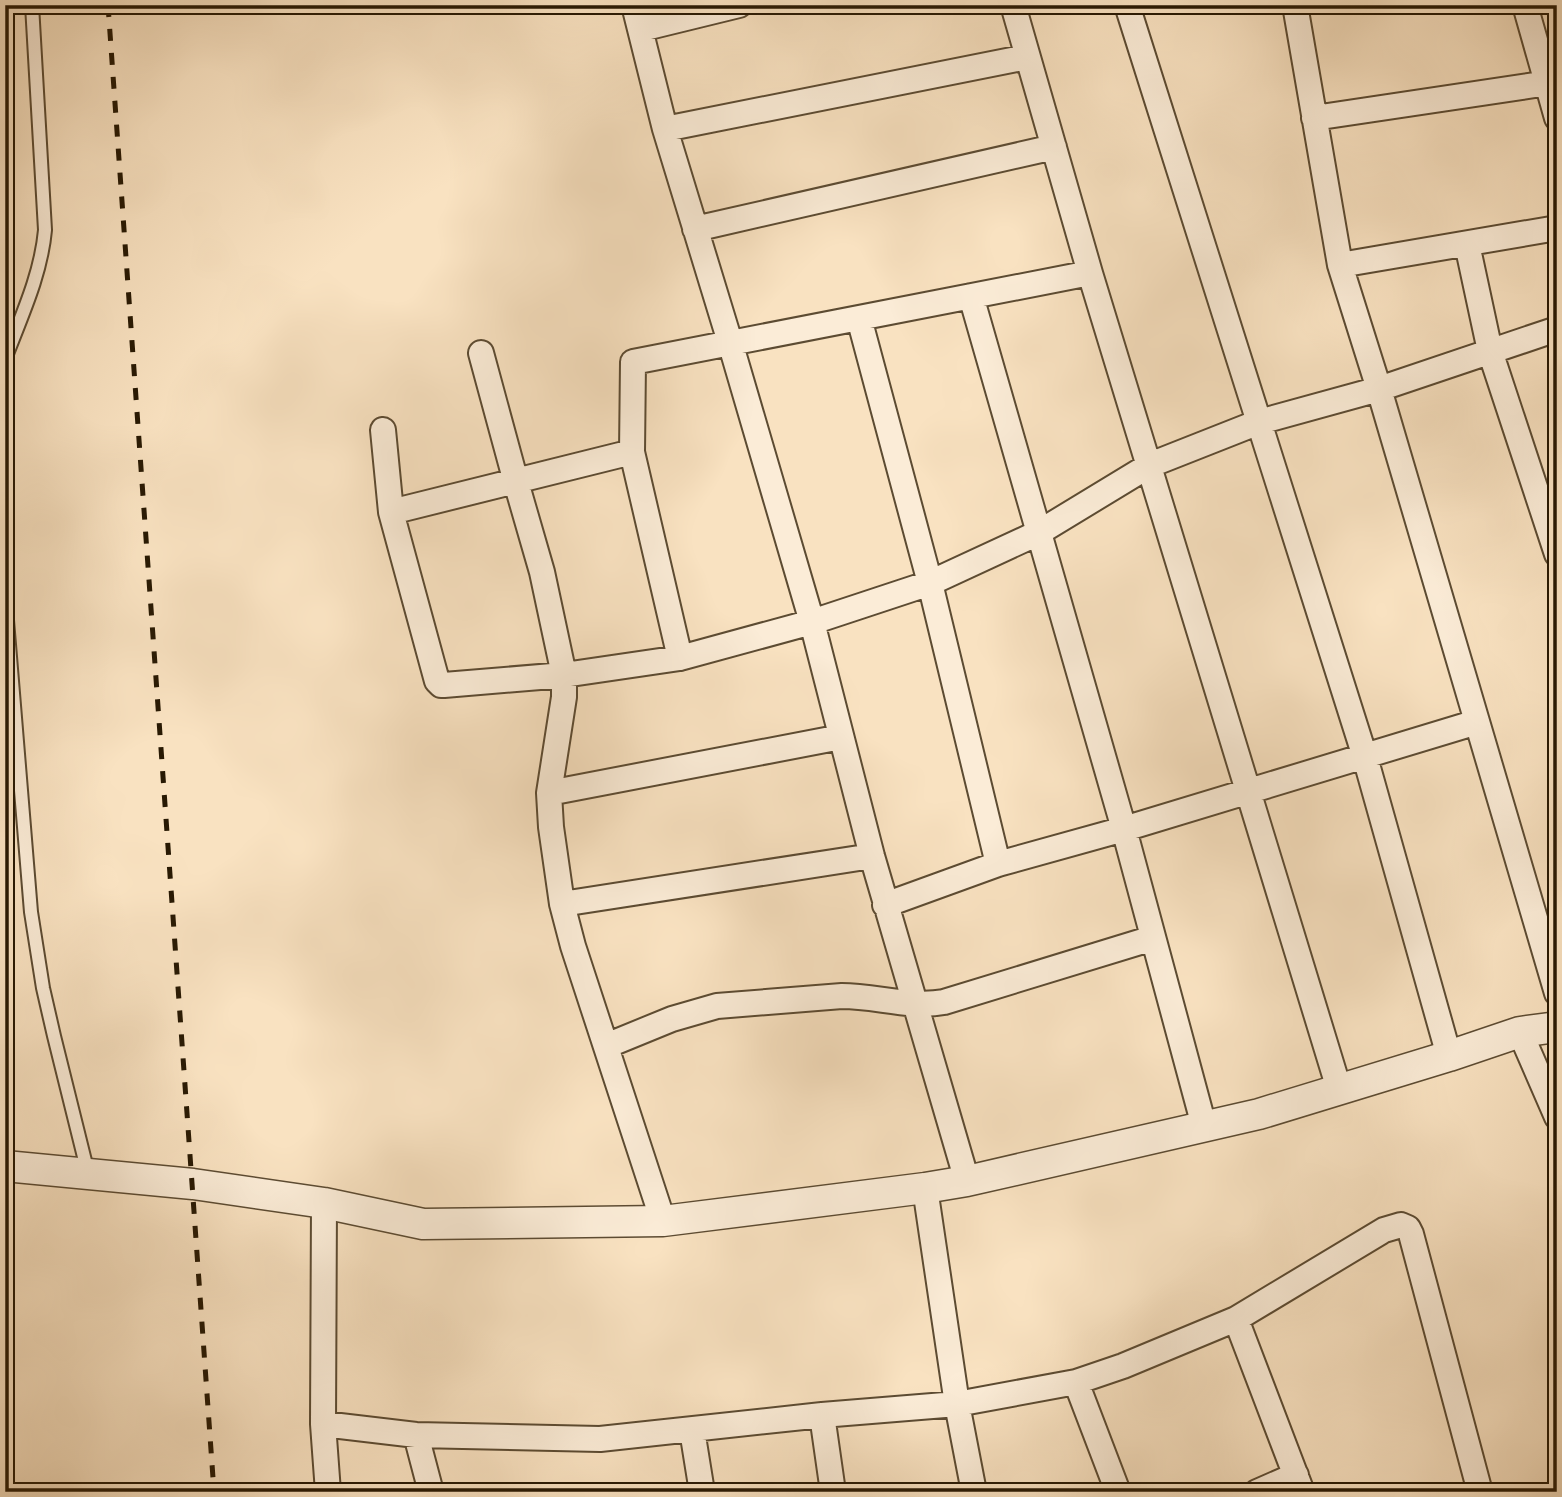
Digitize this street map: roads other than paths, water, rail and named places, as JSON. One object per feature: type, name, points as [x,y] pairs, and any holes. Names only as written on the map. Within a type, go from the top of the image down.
[{"type":"street","points":[[739,5],[638,17],[665,129],[812,622],[872,856],[967,1181]]},
{"type":"street","points":[[1013,5],[1090,273],[1339,1089]]},
{"type":"street","points":[[1127,5],[1366,757],[1449,1056]]},
{"type":"street","points":[[1295,5],[1340,265],[1557,993]]},
{"type":"street","points":[[1525,5],[1557,118]]},
{"type":"street","points":[[665,129],[1027,57]]},
{"type":"street","points":[[1314,118],[1548,83]]},
{"type":"street","points":[[695,229],[1054,147]]},
{"type":"street","points":[[1340,265],[1557,228]]},
{"type":"street","points":[[1467,244],[1490,351],[1557,554]]},
{"type":"street","points":[[680,657],[632,452],[633,362],[1090,273]]},
{"type":"street","points":[[971,296],[1124,829],[1204,1126]]},
{"type":"street","points":[[859,317],[930,583],[998,864]]},
{"type":"street","points":[[383,430],[391,512],[439,683],[444,685],[565,675],[680,657],[812,622],[930,583],[1038,533],[1150,465],[1259,422],[1379,389],[1557,329]]},
{"type":"street","points":[[481,353],[542,572],[565,675],[549,793],[562,904],[573,946],[663,1222]]},
{"type":"street","points":[[391,512],[632,452]]},
{"type":"street","points":[[886,905],[998,864],[1124,829],[1477,722]]},
{"type":"street","points":[[549,793],[841,737]]},
{"type":"street","points":[[562,904],[872,856]]},
{"type":"street","points":[[606,1046],[672,1019],[717,1006],[842,996],[916,1004],[944,1002],[1153,938]]},
{"type":"street","points":[[5,1166],[193,1184],[324,1203],[423,1224],[663,1222],[967,1181],[1259,1114],[1520,1032],[1557,1027]]},
{"type":"street","points":[[1520,1032],[1557,1117]]},
{"type":"street","points":[[925,1188],[957,1404],[974,1492]]},
{"type":"street","points":[[324,1203],[323,1424],[328,1492]]},
{"type":"street","points":[[323,1424],[416,1435],[600,1439],[822,1415],[957,1404],[1076,1382],[1123,1366],[1236,1319],[1384,1230],[1401,1225],[1408,1228],[1411,1234],[1480,1492]]},
{"type":"street","points":[[1236,1319],[1299,1483],[1257,1492]]},
{"type":"street","points":[[1076,1382],[1118,1492]]},
{"type":"street","points":[[822,1415],[833,1492]]},
{"type":"street","points":[[692,1430],[702,1492]]},
{"type":"street","points":[[416,1435],[431,1492]]},
{"type":"lane","points":[[5,359],[38,269],[44,240],[33,5]]},
{"type":"lane","points":[[5,596],[32,912],[46,1000],[88,1174]]},
{"type":"railway","points":[[108,5],[214,1492]]}]
